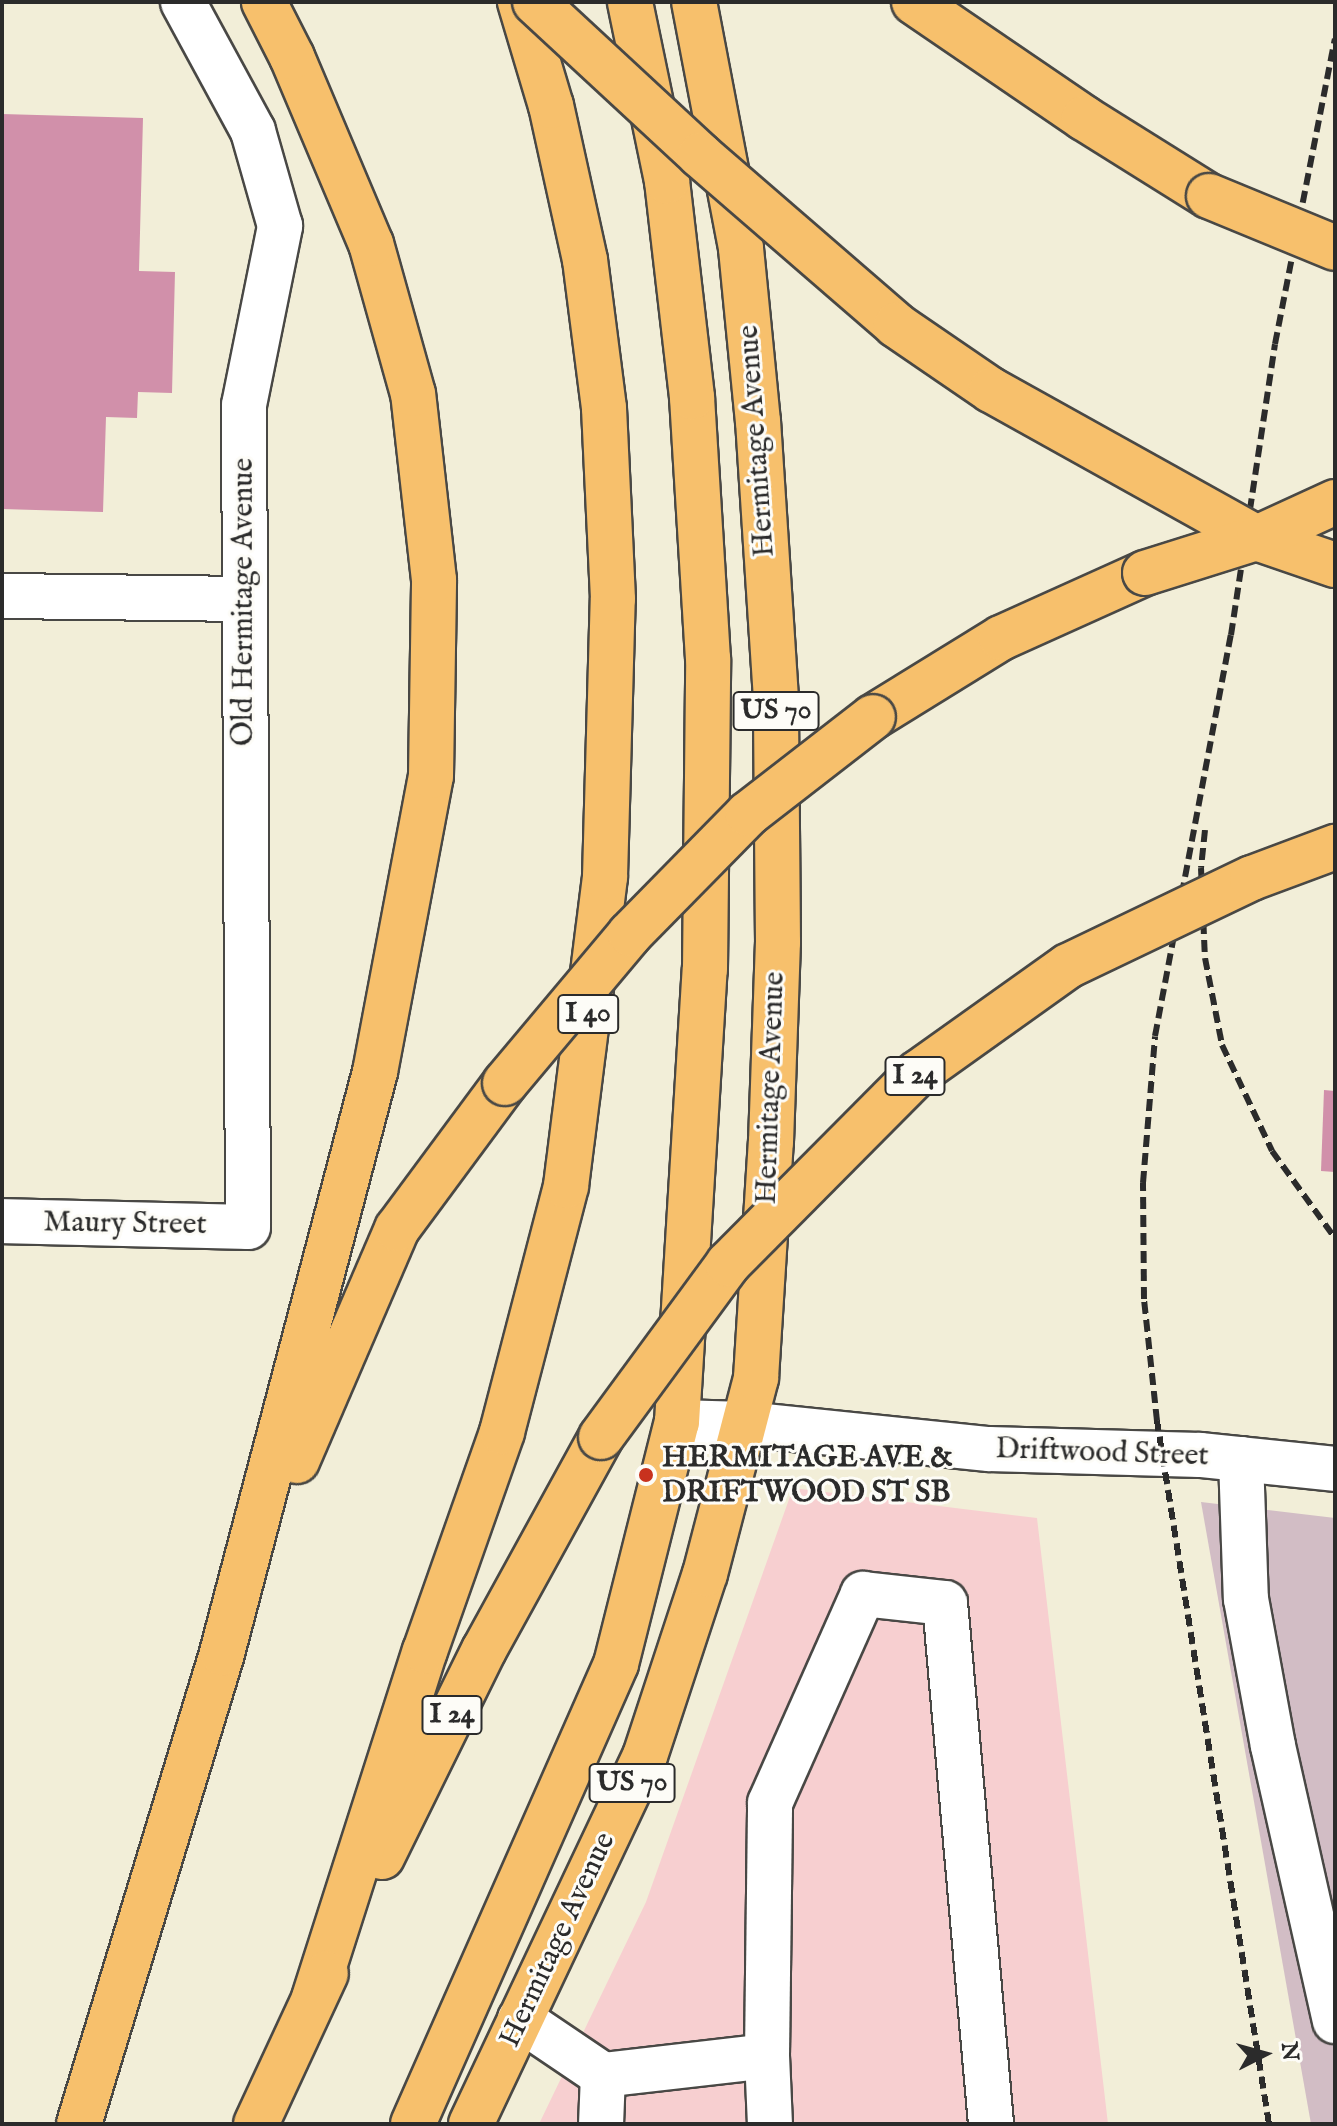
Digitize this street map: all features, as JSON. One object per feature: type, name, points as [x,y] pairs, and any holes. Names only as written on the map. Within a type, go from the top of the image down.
[{"type":"main road","points":[[79,2124],[222,1653],[375,1072],[431,760],[434,580],[413,394],[371,244],[292,57],[264,2]]},
{"type":"main road","name":"I 40","points":[[314,1998],[425,1651],[502,1432],[566,1186],[605,877],[613,599],[604,408],[585,260],[551,106],[520,2]]},
{"type":"main road","points":[[535,2],[700,155],[896,325],[991,390],[1259,539],[1335,565]]},
{"type":"main road","name":"Hermitage Avenue","points":[[413,2124],[616,1664],[677,1422],[705,969],[708,659],[692,397],[669,196],[630,2]]},
{"type":"main road","name":"Hermitage Avenue","points":[[471,2124],[645,1756],[705,1574],[756,1378],[771,1142],[778,942],[776,699],[758,422],[741,248],[694,2]]},
{"type":"main road","points":[[914,2],[1084,118],[1209,196],[1335,248]]},
{"type":"main road","points":[[222,1653],[316,1411],[397,1229],[505,1083],[630,934],[748,814],[873,717],[1001,638],[1145,573],[1259,537],[1335,502]]},
{"type":"main road","name":"I 24","points":[[256,2124],[484,1650],[601,1437],[728,1264],[918,1073],[1068,966],[1252,878],[1335,847]]},
{"type":"street","name":"Old Hermitage Avenue","points":[[183,2],[253,131],[280,226],[244,405],[248,1227]]},
{"type":"street","points":[[2,596],[243,599]]},
{"type":"street","name":"Maury Street","points":[[2,1221],[248,1227]]},
{"type":"street","name":"Driftwood Street","points":[[677,1422],[745,1424],[989,1449],[1241,1459],[1335,1469]]},
{"type":"street","points":[[1241,1459],[1246,1599],[1273,1746],[1335,2021]]},
{"type":"street","points":[[770,2124],[767,2056],[770,1803],[863,1594],[945,1603],[991,2124]]},
{"type":"street","points":[[520,2019],[603,2075],[767,2056]]},
{"type":"street","points":[[601,2124],[603,2075]]},
{"type":"shaded area","points":[[793,1488],[1037,1518],[1108,2124],[539,2124],[646,1902]]},
{"type":"shaded area","points":[[1201,1502],[1335,1518],[1335,2124],[1311,2124]]},
{"type":"building","points":[[2,114],[143,118],[139,271],[175,272],[172,393],[138,392],[137,418],[106,417],[103,512],[2,509]]},
{"type":"building","points":[[1324,1090],[1335,1091],[1335,1172],[1321,1171]]},
{"type":"railway","points":[[1269,2124],[1157,1421],[1144,1299],[1143,1183],[1155,1036],[1231,635],[1275,344],[1335,39]]},
{"type":"railway","points":[[1205,830],[1201,868],[1205,958],[1222,1045],[1272,1151],[1335,1238]]},
{"type":"place","name":"HERMITAGE AVE & DRIFTWOOD ST SB","points":[[646,1475]]}]
